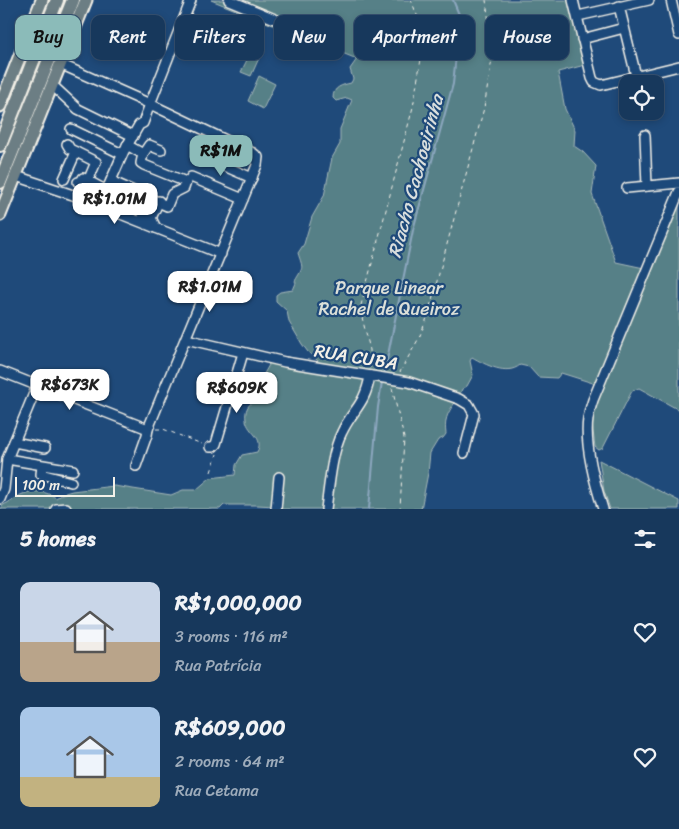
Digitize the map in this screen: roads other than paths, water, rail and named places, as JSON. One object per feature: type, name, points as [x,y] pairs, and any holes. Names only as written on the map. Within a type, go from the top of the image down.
[{"type":"highway","points":[[0,145],[57,0]]},
{"type":"highway","points":[[0,182],[73,0]]},
{"type":"main road","points":[[0,106],[42,0]]},
{"type":"main road","points":[[0,215],[86,0]]},
{"type":"street","points":[[97,205],[111,181],[132,136],[143,122],[191,0]]},
{"type":"street","points":[[229,0],[274,18]]},
{"type":"street","points":[[573,0],[594,82],[600,85],[619,80]]},
{"type":"street","points":[[578,16],[648,0]]},
{"type":"street","points":[[671,0],[679,35]]},
{"type":"street","points":[[619,6],[636,75]]},
{"type":"street","points":[[582,39],[624,28]]},
{"type":"street","points":[[60,64],[253,153],[258,157],[259,161],[148,429],[148,435],[136,466]]},
{"type":"street","points":[[640,75],[679,66]]},
{"type":"street","points":[[52,85],[78,109],[132,136]]},
{"type":"street","points":[[71,129],[125,150],[143,154]]},
{"type":"street","points":[[645,135],[647,186]]},
{"type":"street","points":[[67,144],[70,150],[96,163],[88,181]]},
{"type":"street","points":[[111,181],[159,201],[166,206],[172,194],[183,189],[186,182],[142,164],[143,154],[149,145],[161,150]]},
{"type":"street","points":[[64,179],[76,152]]},
{"type":"street","points":[[199,155],[252,178]]},
{"type":"street","points":[[16,176],[73,195],[221,254]]},
{"type":"street","points":[[191,177],[243,199]]},
{"type":"street","points":[[78,182],[81,183],[83,178],[105,190]]},
{"type":"street","points":[[627,188],[679,183]]},
{"type":"street","points":[[603,509],[589,447],[588,419],[593,400],[679,192]]},
{"type":"street","points":[[156,228],[147,216],[159,201]]},
{"type":"street","name":"RUA CUBA","points":[[186,340],[242,353],[371,377],[394,379],[459,399],[469,405],[474,414],[464,453]]},
{"type":"street","points":[[212,447],[242,353]]},
{"type":"street","points":[[0,371],[148,429]]},
{"type":"street","points":[[326,509],[338,442],[344,427],[363,401],[371,377]]},
{"type":"street","points":[[0,499],[4,489],[4,466],[37,386]]},
{"type":"street","points":[[14,442],[45,448]]},
{"type":"street","points":[[4,466],[42,466],[73,470]]},
{"type":"street","points":[[42,466],[40,474],[71,482]]},
{"type":"street","points":[[276,509],[279,477]]},
{"type":"street","points":[[56,509],[66,508]]},
{"type":"waterway","name":"Riacho Cachoeirinha","points":[[384,375],[413,230],[453,84],[460,17],[453,0]]},
{"type":"waterway","name":"Riacho Cachoeirinha","points":[[369,509],[382,382]]},
{"type":"park label","name":"Parque Linear Rachel de Queiroz","points":[[389,298]]}]
